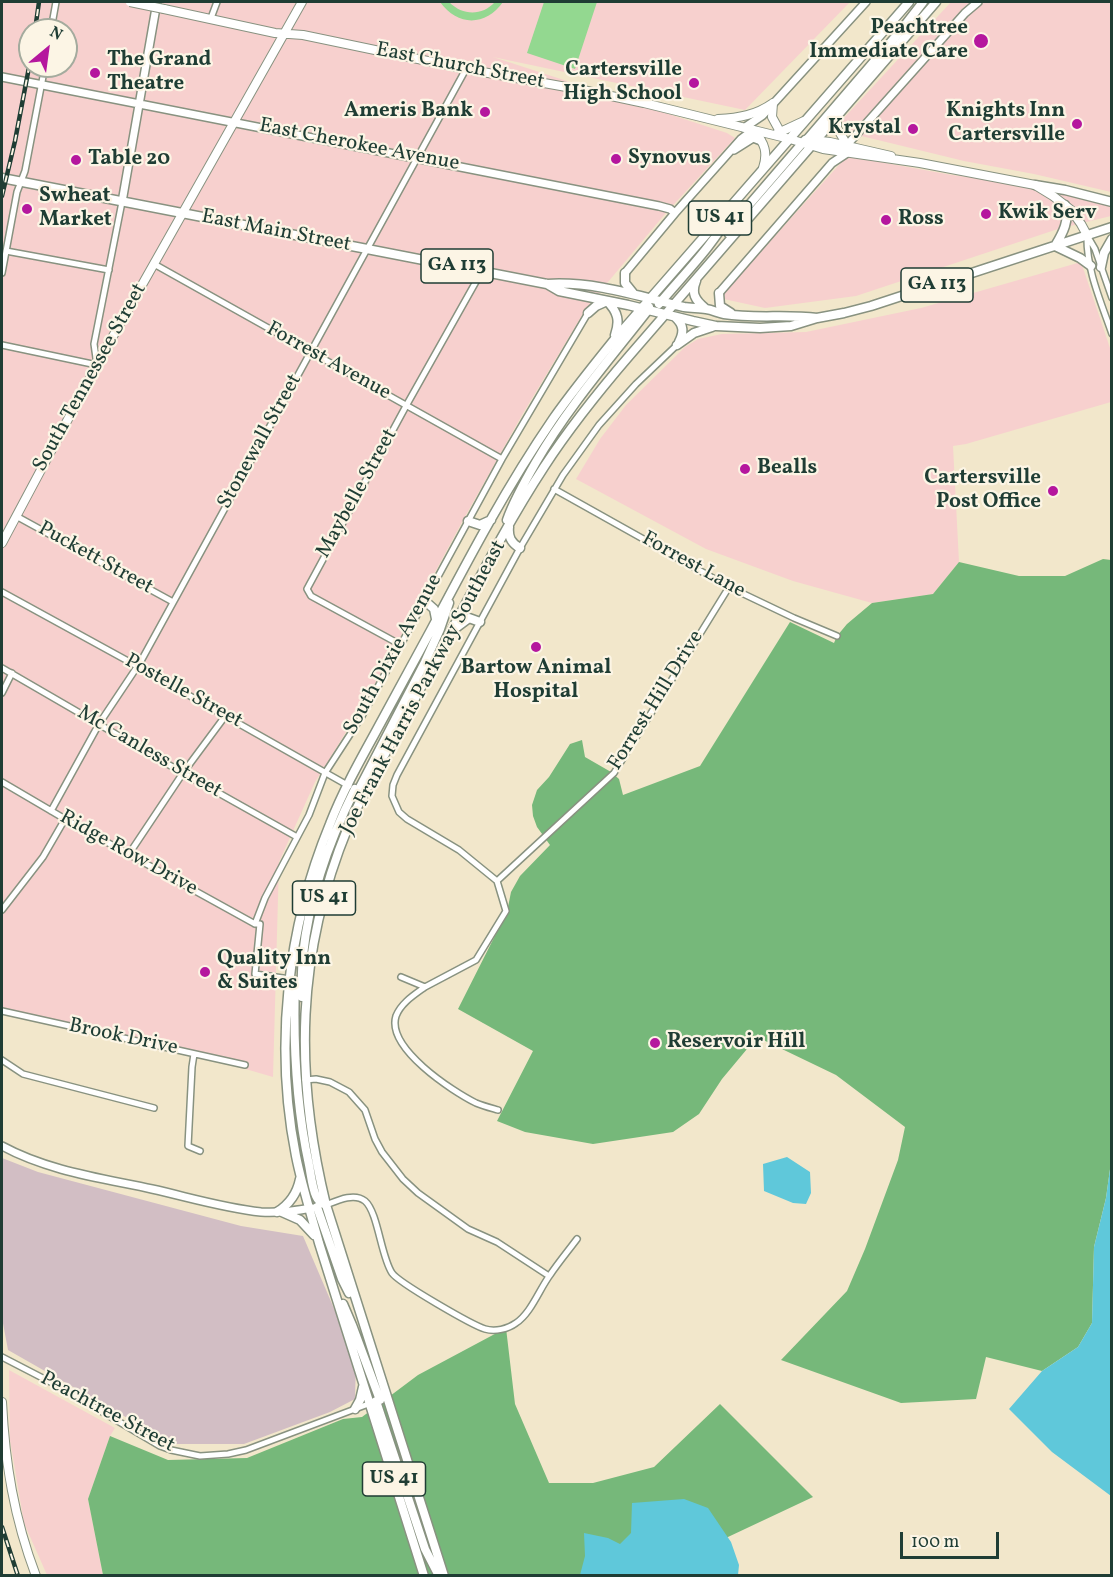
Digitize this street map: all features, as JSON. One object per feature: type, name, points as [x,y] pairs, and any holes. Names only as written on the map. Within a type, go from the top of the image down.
[{"type":"main road","name":"East Church Street","points":[[130,2],[159,5],[275,33],[303,35],[466,69],[583,90],[808,142],[847,149],[876,151],[920,163],[1035,185],[1065,205],[1078,219],[1087,235]]},
{"type":"main road","name":"South Tennessee Street","points":[[2,543],[97,365],[302,2]]},
{"type":"main road","name":"Joe Frank Harris Parkway Southeast","points":[[444,1575],[378,1400],[363,1384],[319,1243],[314,1152],[305,1080],[305,1009],[315,937],[326,891],[356,790],[436,620],[491,520],[551,421],[614,340],[648,310],[650,298],[763,168],[782,136],[805,121],[909,2]]},
{"type":"main road","points":[[808,142],[923,2]]},
{"type":"main road","name":"Joe Frank Harris Parkway Southeast","points":[[424,1575],[378,1400],[358,1309],[317,1207],[300,1173],[292,1130],[287,1086],[286,1027],[290,979],[304,903],[319,852],[331,822],[356,790],[449,636],[535,481],[574,423],[808,142],[837,117],[936,2]]},
{"type":"main road","points":[[710,119],[748,116],[773,103]]},
{"type":"main road","points":[[773,103],[772,117],[782,136]]},
{"type":"main road","points":[[837,117],[837,128],[847,149]]},
{"type":"main road","points":[[753,130],[763,143],[766,154],[763,168]]},
{"type":"main road","name":"East Church Street","points":[[808,142],[829,150],[847,149]]},
{"type":"main road","name":"East Main Street","points":[[4,179],[547,284],[575,284],[607,288],[687,308],[735,315],[790,315],[817,318]]},
{"type":"main road","points":[[1035,185],[1112,202]]},
{"type":"main road","points":[[502,538],[508,516],[519,493],[550,438],[588,385],[648,310],[662,301],[712,241],[725,223],[736,200]]},
{"type":"main road","points":[[1065,205],[1068,213],[1067,221],[1055,246],[1091,266]]},
{"type":"main road","name":"East Main Street","points":[[547,284],[559,291],[716,326],[782,327],[878,304],[1112,227]]},
{"type":"main road","points":[[1101,267],[1104,253],[1112,238]]},
{"type":"main road","points":[[607,288],[626,273]]},
{"type":"main road","points":[[626,273],[625,283],[634,294]]},
{"type":"main road","points":[[697,277],[694,296],[705,309],[719,293]]},
{"type":"main road","points":[[719,293],[720,306],[735,315]]},
{"type":"main road","points":[[580,296],[588,304],[588,313]]},
{"type":"main road","points":[[588,313],[607,301],[613,307],[618,316],[614,340]]},
{"type":"main road","points":[[675,317],[683,328],[677,345]]},
{"type":"main road","points":[[677,345],[693,333],[716,326]]},
{"type":"main road","points":[[468,521],[480,525],[491,520]]},
{"type":"main road","points":[[509,525],[510,539],[520,548]]},
{"type":"main road","points":[[356,790],[425,662],[446,614],[452,591]]},
{"type":"main road","points":[[425,601],[434,609],[436,620]]},
{"type":"main road","points":[[449,636],[466,619],[472,618],[480,622]]},
{"type":"main road","points":[[292,966],[295,976],[297,1072],[301,1122],[318,1200],[317,1207]]},
{"type":"main road","points":[[279,1212],[294,1196],[300,1173]]},
{"type":"main road","points":[[279,1212],[304,1222],[319,1243]]},
{"type":"main road","points":[[332,1285],[352,1325],[378,1400],[424,1550],[439,1575]]},
{"type":"main road","points":[[355,1409],[362,1395],[363,1384]]},
{"type":"main road","points":[[2,1402],[3,1433],[10,1488],[21,1533],[36,1575]]},
{"type":"street","points":[[53,18],[56,2]]},
{"type":"street","name":"East Church Street","points":[[137,2],[159,5]]},
{"type":"street","points":[[211,18],[217,2]]},
{"type":"street","points":[[741,139],[741,127],[763,115],[866,2]]},
{"type":"street","points":[[719,293],[965,13],[978,2]]},
{"type":"street","points":[[2,345],[97,365],[94,344],[159,5]]},
{"type":"street","name":"Stonewall Street","points":[[51,811],[99,724],[137,666],[173,602],[466,69]]},
{"type":"street","name":"East Cherokee Avenue","points":[[2,77],[659,206],[675,213]]},
{"type":"street","points":[[2,273],[42,78]]},
{"type":"street","points":[[626,273],[729,152],[753,130]]},
{"type":"street","points":[[729,152],[753,138],[763,143]]},
{"type":"street","points":[[829,150],[833,158],[832,163]]},
{"type":"street","points":[[1087,235],[1087,250],[1091,266],[1112,334]]},
{"type":"street","points":[[1087,235],[1095,249],[1112,298]]},
{"type":"street","points":[[6,251],[109,270]]},
{"type":"street","name":"Forrest Avenue","points":[[154,264],[502,459]]},
{"type":"street","name":"Maybelle Street","points":[[401,645],[311,596],[307,587],[482,271]]},
{"type":"street","name":"South Dixie Avenue","points":[[290,979],[255,974],[260,924],[255,924],[265,898],[311,810],[325,773],[358,722],[502,459],[588,313]]},
{"type":"street","points":[[498,1110],[478,1104],[443,1083],[405,1049],[395,1029],[396,1017],[408,999],[425,987],[476,960],[506,911],[497,881],[459,850],[402,816],[392,796],[393,785],[554,489],[599,425],[651,369],[677,345]]},
{"type":"street","name":"Forrest Lane","points":[[554,489],[729,587],[837,636]]},
{"type":"street","name":"Puckett Street","points":[[16,516],[173,602]]},
{"type":"street","name":"Forrest Hill Drive","points":[[497,881],[614,773],[729,587]]},
{"type":"street","name":"Postelle Street","points":[[2,592],[226,715],[356,790]]},
{"type":"street","name":"Mc Canless Street","points":[[2,668],[297,837]]},
{"type":"street","points":[[2,693],[12,673]]},
{"type":"street","points":[[129,854],[183,773],[226,715]]},
{"type":"street","name":"Ridge Row Drive","points":[[2,782],[255,924]]},
{"type":"street","points":[[2,910],[43,856],[65,819]]},
{"type":"street","points":[[401,976],[425,987]]},
{"type":"street","name":"Brook Drive","points":[[2,1011],[245,1065]]},
{"type":"street","points":[[194,1054],[188,1146],[200,1150]]},
{"type":"street","points":[[2,1060],[23,1074],[154,1108]]},
{"type":"street","points":[[305,1080],[316,1079],[330,1082],[349,1092],[365,1110],[382,1152],[403,1179],[418,1193],[468,1229],[497,1242],[549,1276]]},
{"type":"street","points":[[2,1146],[26,1158],[56,1168],[262,1212],[317,1207],[357,1197],[365,1201],[371,1210],[392,1274],[402,1282],[487,1329],[510,1327],[518,1322],[530,1308],[549,1276],[578,1239]]},
{"type":"street","name":"Peachtree Street","points":[[2,1358],[62,1388],[160,1446],[190,1454],[209,1456],[237,1452],[378,1400]]},
{"type":"shaded area","points":[[2,2],[850,2],[745,110],[493,57],[727,133],[735,138],[665,214],[584,312],[522,415],[376,682],[315,782],[279,862],[273,1077],[194,1054],[2,1008]]},
{"type":"shaded area","points":[[951,2],[1111,2],[1111,192],[964,161],[845,132],[842,120]]},
{"type":"shaded area","points":[[847,156],[952,175],[1035,185],[1111,206],[1111,216],[1058,229],[856,296],[765,308],[719,298]]},
{"type":"shaded area","points":[[1081,262],[1111,351],[1111,402],[953,446],[959,562],[933,594],[872,603],[793,581],[706,549],[576,479],[600,439],[626,405],[685,347],[698,339],[722,334],[806,332],[921,308]]},
{"type":"shaded area","points":[[2,1158],[38,1172],[241,1226],[303,1236],[356,1360],[355,1399],[330,1412],[244,1444],[173,1444],[8,1350],[2,1318]]},
{"type":"shaded area","points":[[9,1370],[115,1428],[110,1436],[88,1499],[103,1575],[47,1575],[24,1523],[10,1440]]},
{"type":"green space","points":[[440,2],[449,2],[466,12],[478,12],[495,2],[503,2],[489,16],[472,20],[455,16]]},
{"type":"green space","points":[[544,2],[597,2],[575,69],[527,53]]},
{"type":"green space","points":[[1103,559],[1111,560],[1111,1162],[1106,1198],[1094,1247],[1092,1323],[1078,1347],[1042,1371],[986,1357],[976,1399],[901,1403],[781,1360],[847,1291],[898,1160],[905,1127],[836,1075],[757,1037],[722,1079],[699,1114],[673,1132],[593,1144],[525,1132],[497,1121],[533,1051],[458,1009],[507,912],[511,892],[520,876],[550,845],[537,827],[532,805],[537,790],[549,777],[570,744],[582,740],[585,757],[619,779],[623,795],[700,766],[790,622],[834,643],[847,624],[872,603],[933,594],[959,562],[1019,576],[1065,576]]},
{"type":"green space","points":[[506,1328],[515,1404],[549,1483],[593,1483],[654,1467],[720,1404],[813,1497],[645,1576],[103,1575],[88,1499],[110,1436],[168,1460],[247,1458],[343,1419],[362,1417],[418,1375]]},
{"type":"water","points":[[787,1157],[810,1172],[811,1193],[806,1204],[793,1203],[764,1191],[763,1164]]},
{"type":"water","points":[[1111,1162],[1112,1496],[1052,1452],[1009,1409],[1042,1371],[1078,1347],[1092,1323],[1094,1247],[1106,1198]]},
{"type":"water","points":[[684,1499],[708,1508],[731,1542],[739,1565],[738,1575],[580,1575],[585,1556],[584,1533],[608,1538],[620,1544],[631,1533],[632,1503]]},
{"type":"railway","points":[[37,18],[39,2]]},
{"type":"railway","points":[[2,196],[27,78]]},
{"type":"railway","points":[[2,1527],[18,1576]]},
{"type":"place","name":"Peachtree Immediate Care","points":[[981,41]]},
{"type":"place","name":"The Grand Theatre","points":[[95,73]]},
{"type":"place","name":"Cartersville High School","points":[[694,83]]},
{"type":"place","name":"Ameris Bank","points":[[485,112]]},
{"type":"place","name":"Knights Inn Cartersville","points":[[1077,124]]},
{"type":"place","name":"Krystal","points":[[913,129]]},
{"type":"place","name":"Synovus","points":[[616,159]]},
{"type":"place","name":"Table 20","points":[[76,160]]},
{"type":"place","name":"Swheat Market","points":[[27,209]]},
{"type":"place","name":"Kwik Serv","points":[[986,214]]},
{"type":"place","name":"Ross","points":[[886,220]]},
{"type":"place","name":"Bealls","points":[[745,469]]},
{"type":"place","name":"Cartersville Post Office","points":[[1053,491]]},
{"type":"place","name":"Bartow Animal Hospital","points":[[536,647]]},
{"type":"place","name":"Quality Inn & Suites","points":[[205,972]]},
{"type":"place","name":"Reservoir Hill","points":[[655,1043]]}]
